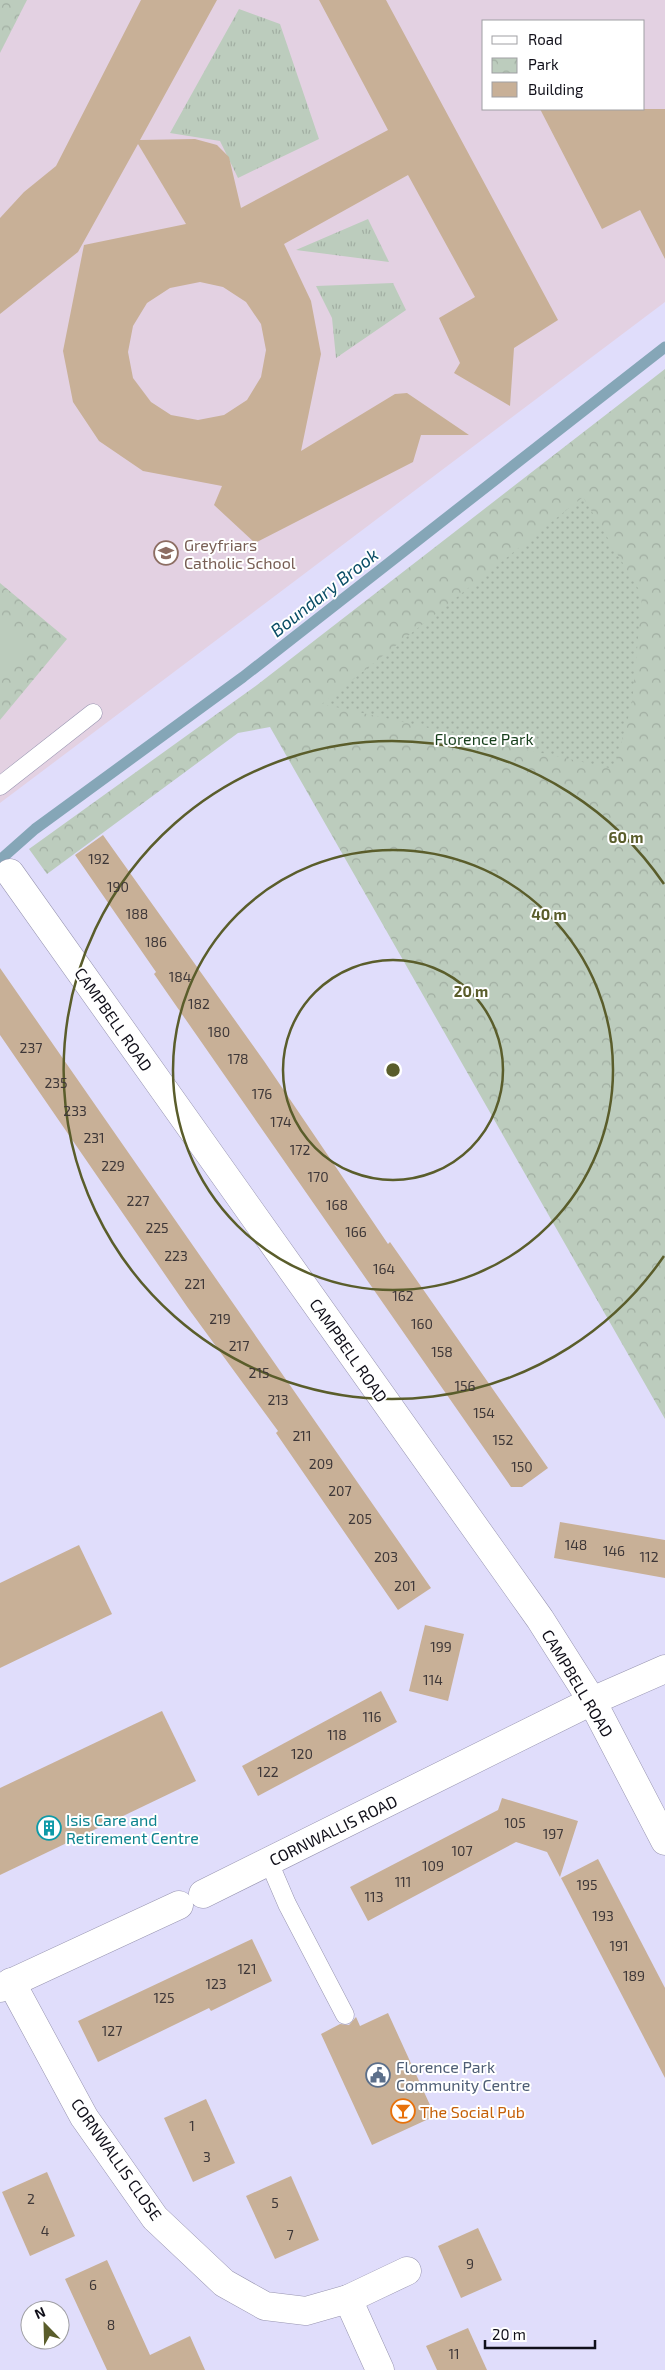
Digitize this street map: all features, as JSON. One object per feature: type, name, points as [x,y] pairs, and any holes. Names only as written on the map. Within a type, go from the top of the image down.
[{"type":"street","name":"CAMPBELL ROAD","points":[[5,867],[540,1619],[592,1701],[665,1841]]},
{"type":"street","name":"CORNWALLIS ROAD","points":[[6,1985],[269,1862],[592,1701],[665,1670]]},
{"type":"street","name":"CORNWALLIS CLOSE","points":[[6,1985],[84,2117],[155,2218],[224,2283],[265,2306],[306,2311],[348,2299],[407,2271]]},
{"type":"street","points":[[348,2299],[380,2370]]},
{"type":"lane","points":[[0,786],[92,713]]},
{"type":"lane","points":[[269,1862],[287,1904],[345,2015]]},
{"type":"shaded area","name":"Greyfriars Catholic School","points":[[0,0],[665,0],[665,302],[0,803]]},
{"type":"green space","points":[[0,0],[27,0],[0,53]]},
{"type":"green space","points":[[239,9],[280,24],[319,139],[238,178],[220,141],[170,133]]},
{"type":"green space","points":[[368,219],[389,262],[296,250]]},
{"type":"green space","points":[[393,283],[406,310],[336,358],[332,318],[316,286]]},
{"type":"green space","name":"Florence Park","points":[[665,369],[665,1419],[270,727],[238,733],[47,874],[29,849],[257,685]]},
{"type":"green space","points":[[583,497],[642,595],[632,704],[614,769],[322,704]]},
{"type":"green space","points":[[0,583],[67,639],[0,720]]},
{"type":"green space","points":[[0,615],[33,642],[0,681]]},
{"type":"building","points":[[141,0],[217,0],[140,140],[195,139],[217,145],[229,157],[241,208],[388,130],[319,0],[386,0],[558,320],[514,348],[510,406],[454,373],[460,363],[439,318],[475,297],[408,175],[284,244],[311,301],[321,354],[301,451],[395,394],[407,393],[469,435],[421,435],[413,462],[255,543],[214,505],[222,486],[143,471],[99,441],[73,402],[63,351],[84,245],[186,224],[138,144],[78,252],[0,314],[0,218],[24,192],[56,166]],"holes":[[[200,282],[223,287],[246,302],[261,324],[266,350],[261,377],[247,400],[224,415],[198,420],[171,415],[151,402],[133,378],[128,352],[133,326],[147,303],[170,288]]]},
{"type":"building","points":[[665,109],[665,259],[640,210],[602,229],[541,110]]},
{"type":"building","points":[[103,835],[264,1061],[388,1244],[390,1242],[548,1468],[522,1487],[511,1487],[154,974],[156,972],[75,855]]},
{"type":"building","points":[[0,968],[431,1588],[398,1610],[276,1433],[278,1431],[188,1308],[0,1035]]},
{"type":"building","points":[[560,1522],[665,1540],[665,1578],[554,1558]]},
{"type":"building","points":[[79,1545],[112,1614],[0,1668],[0,1583]]},
{"type":"building","points":[[425,1625],[464,1634],[448,1701],[409,1691]]},
{"type":"building","points":[[381,1691],[397,1722],[258,1796],[242,1766]]},
{"type":"building","name":"Isis Care and Retirement Centre","points":[[162,1711],[196,1781],[0,1875],[0,1788]]},
{"type":"building","points":[[502,1798],[578,1821],[560,1877],[547,1852],[516,1842],[368,1921],[350,1887],[498,1810]]},
{"type":"building","points":[[598,1859],[665,1988],[665,2078],[561,1878]]},
{"type":"building","points":[[252,1939],[272,1981],[211,2011],[209,2008],[98,2062],[78,2021]]},
{"type":"building","name":"Florence Park Community Centre","points":[[388,2013],[435,2116],[372,2145],[321,2034],[340,2024],[349,2025],[356,2017],[360,2026]]},
{"type":"building","points":[[206,2099],[235,2163],[193,2182],[164,2118]]},
{"type":"building","points":[[47,2172],[75,2236],[30,2256],[2,2192]]},
{"type":"building","points":[[291,2176],[319,2240],[275,2259],[246,2196]]},
{"type":"building","points":[[478,2228],[502,2280],[461,2298],[438,2246]]},
{"type":"building","points":[[107,2260],[150,2355],[190,2336],[205,2370],[107,2370],[65,2279]]},
{"type":"building","points":[[468,2328],[487,2370],[437,2370],[426,2346]]},
{"type":"waterway","name":"Boundary Brook","points":[[0,860],[35,829],[243,677],[665,347]]},
{"type":"place","name":"Greyfriars Catholic School","points":[[166,553]]},
{"type":"place","name":"Isis Care and Retirement Centre","points":[[49,1828]]},
{"type":"place","name":"Florence Park Community Centre","points":[[378,2075]]},
{"type":"place","name":"The Social Pub","points":[[403,2111]]}]
